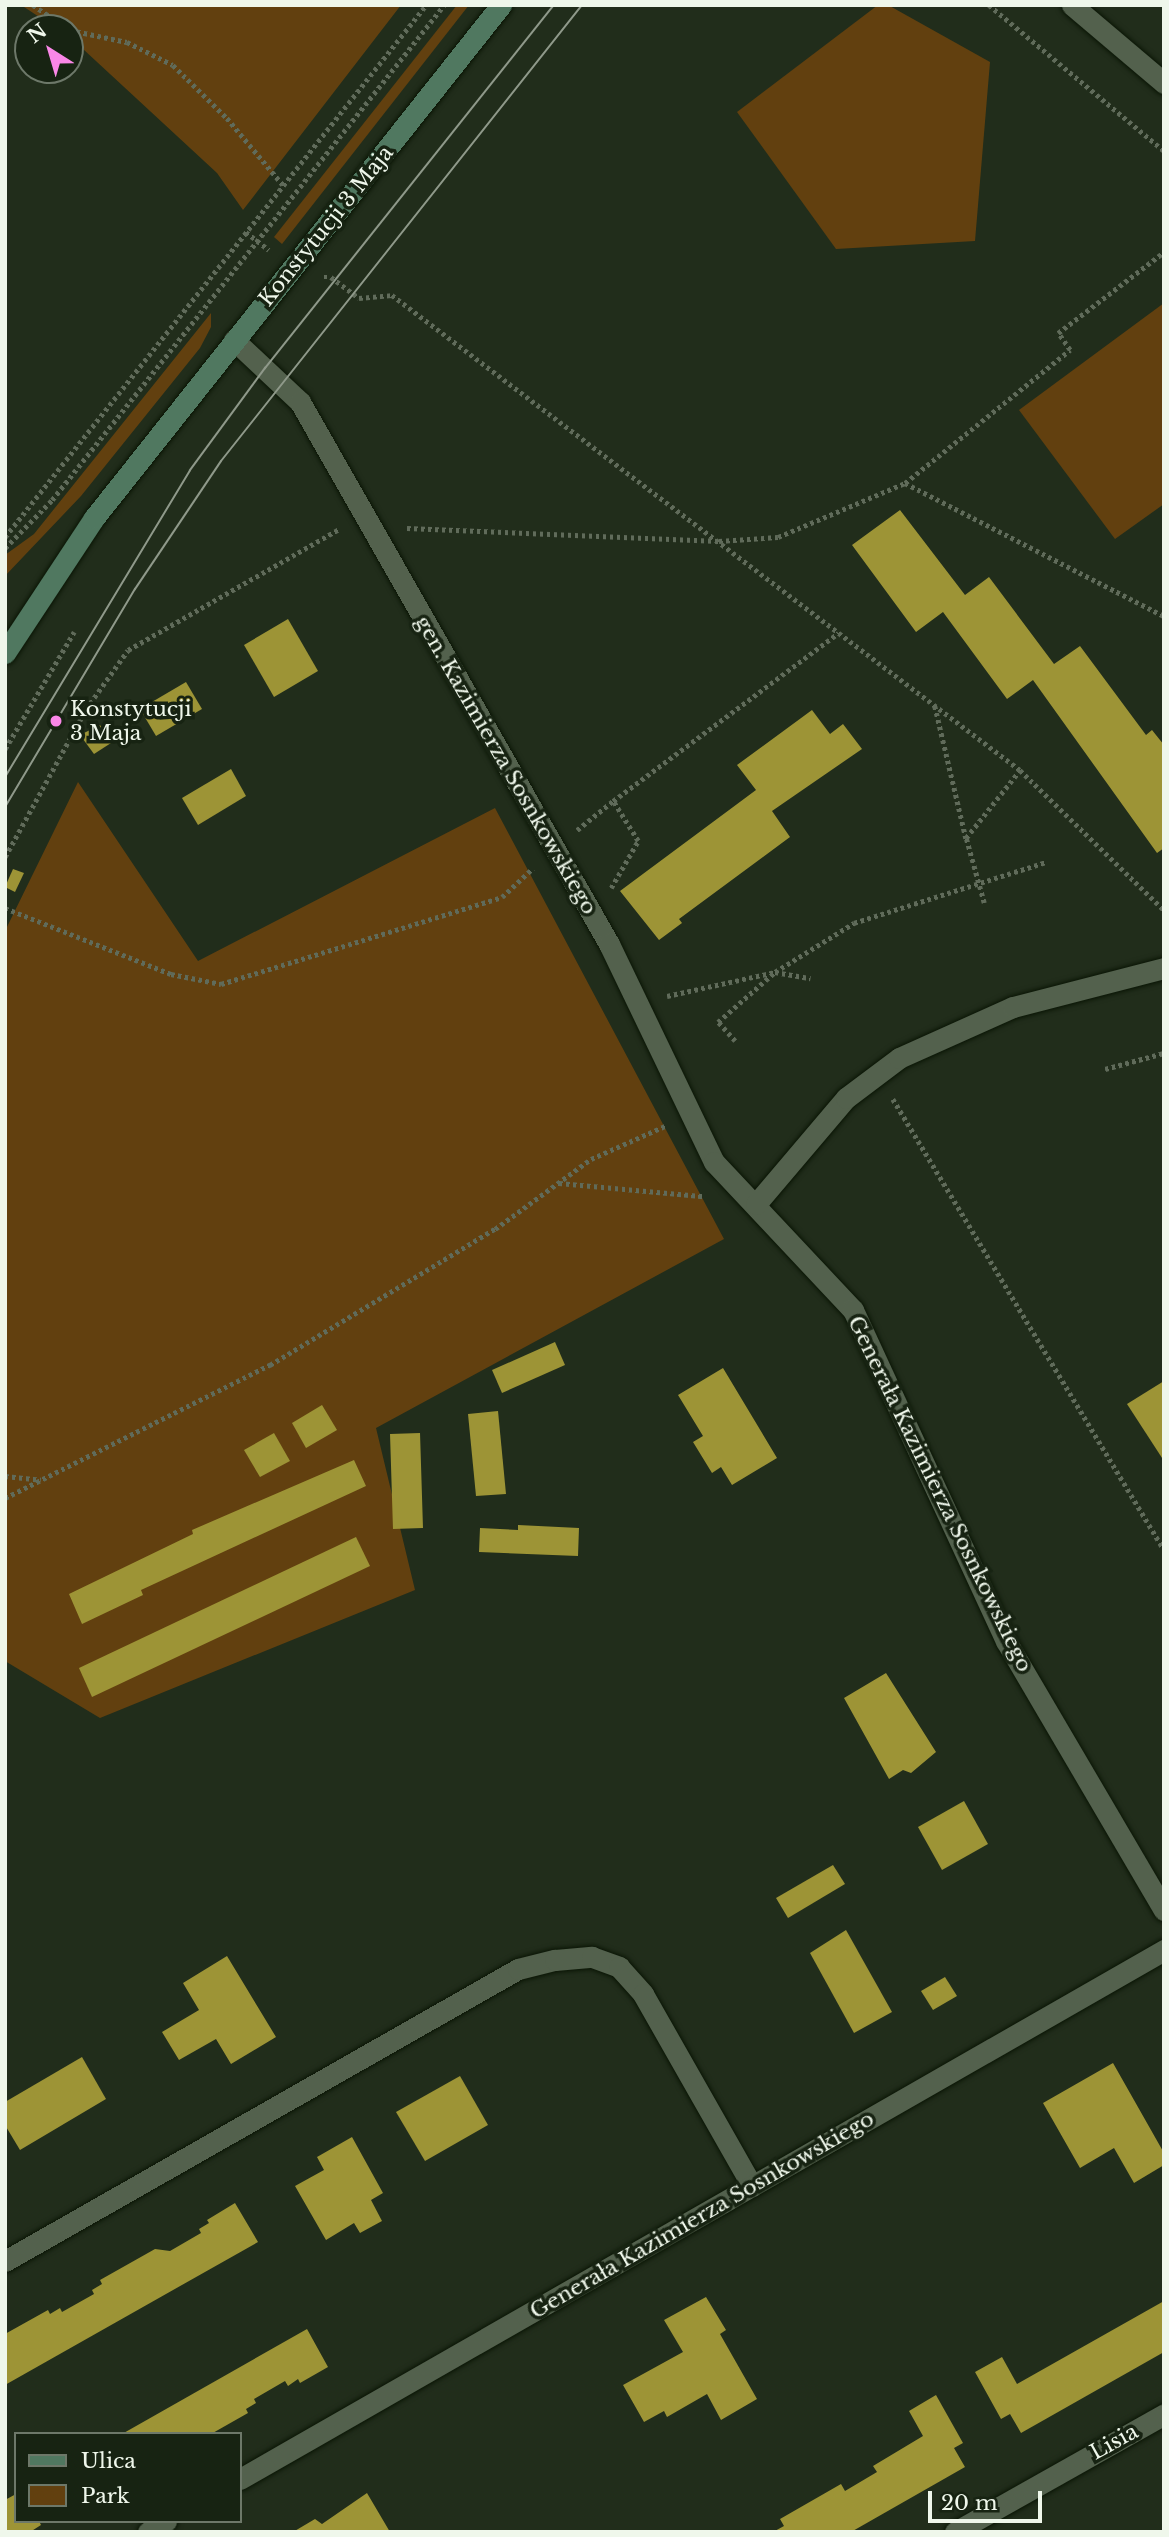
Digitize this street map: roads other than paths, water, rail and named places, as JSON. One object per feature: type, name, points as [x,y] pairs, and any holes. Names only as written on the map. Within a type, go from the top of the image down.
[{"type":"street","name":"Konstytucji 3 Maja","points":[[5,653],[94,517],[501,5]]},
{"type":"street","points":[[1072,5],[1164,83]]},
{"type":"street","name":"gen. Kazimierza Sosnkowskiego","points":[[234,340],[300,402],[368,526],[609,944],[714,1162],[756,1204]]},
{"type":"street","points":[[756,1204],[813,1132],[846,1098],[878,1073],[946,1034],[1013,1007],[1164,968]]},
{"type":"street","name":"Generała Kazimierza Sosnkowskiego","points":[[756,1204],[853,1310],[1006,1641],[1164,1910]]},
{"type":"street","name":"Generała Kazimierza Sosnkowskiego","points":[[242,2478],[1164,1950]]},
{"type":"street","points":[[5,2261],[518,1969],[555,1959],[592,1956],[619,1967],[643,1994],[752,2186]]},
{"type":"street","name":"Lisia","points":[[955,2532],[1164,2414]]},
{"type":"tram line","points":[[5,777],[190,470],[265,368],[554,5]]},
{"type":"tram line","points":[[5,807],[135,589],[221,461],[582,5]]},
{"type":"place","name":"Konstytucji 3 Maja","points":[[56,721]]}]
